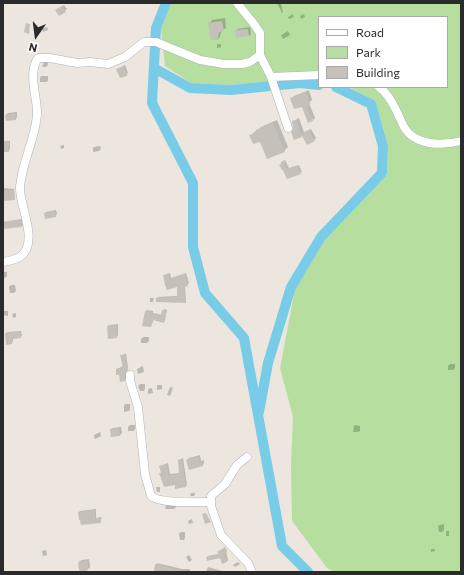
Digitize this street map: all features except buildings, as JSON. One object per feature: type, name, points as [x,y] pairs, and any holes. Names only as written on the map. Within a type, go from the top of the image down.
[{"type":"street","points":[[237,3],[260,33],[260,55],[271,77],[288,128]]},
{"type":"street","points":[[3,262],[16,259],[21,256],[26,249],[28,240],[28,224],[21,198],[20,187],[36,124],[36,99],[33,77],[35,63],[38,58],[50,58],[77,63],[90,62],[108,64],[125,57],[144,42],[156,42],[200,60],[224,64],[242,64],[250,62],[260,55]]},
{"type":"street","points":[[271,77],[318,75]]},
{"type":"street","points":[[380,88],[394,105],[405,128],[416,140],[438,144],[461,141]]},
{"type":"street","points":[[130,375],[130,381],[138,407],[146,474],[151,496],[158,500],[211,502]]},
{"type":"street","points":[[247,457],[237,465],[225,484],[211,496],[211,502],[215,523],[220,535],[248,563],[252,572]]},
{"type":"green space","points":[[171,3],[461,3],[461,572],[334,572],[327,568],[292,521],[291,465],[293,417],[280,368],[295,289],[325,240],[387,175],[388,145],[375,101],[351,88],[448,88],[448,16],[318,16],[318,80],[300,78],[231,85],[191,83],[165,66],[161,29]]},
{"type":"waterway","points":[[166,3],[156,28],[152,103],[193,183],[193,247],[205,293],[244,338],[282,546],[308,572]]},
{"type":"waterway","points":[[154,68],[190,88],[231,90],[300,83],[318,85]]},
{"type":"waterway","points":[[259,412],[268,363],[291,287],[321,237],[382,173],[383,146],[371,104],[338,88]]}]
